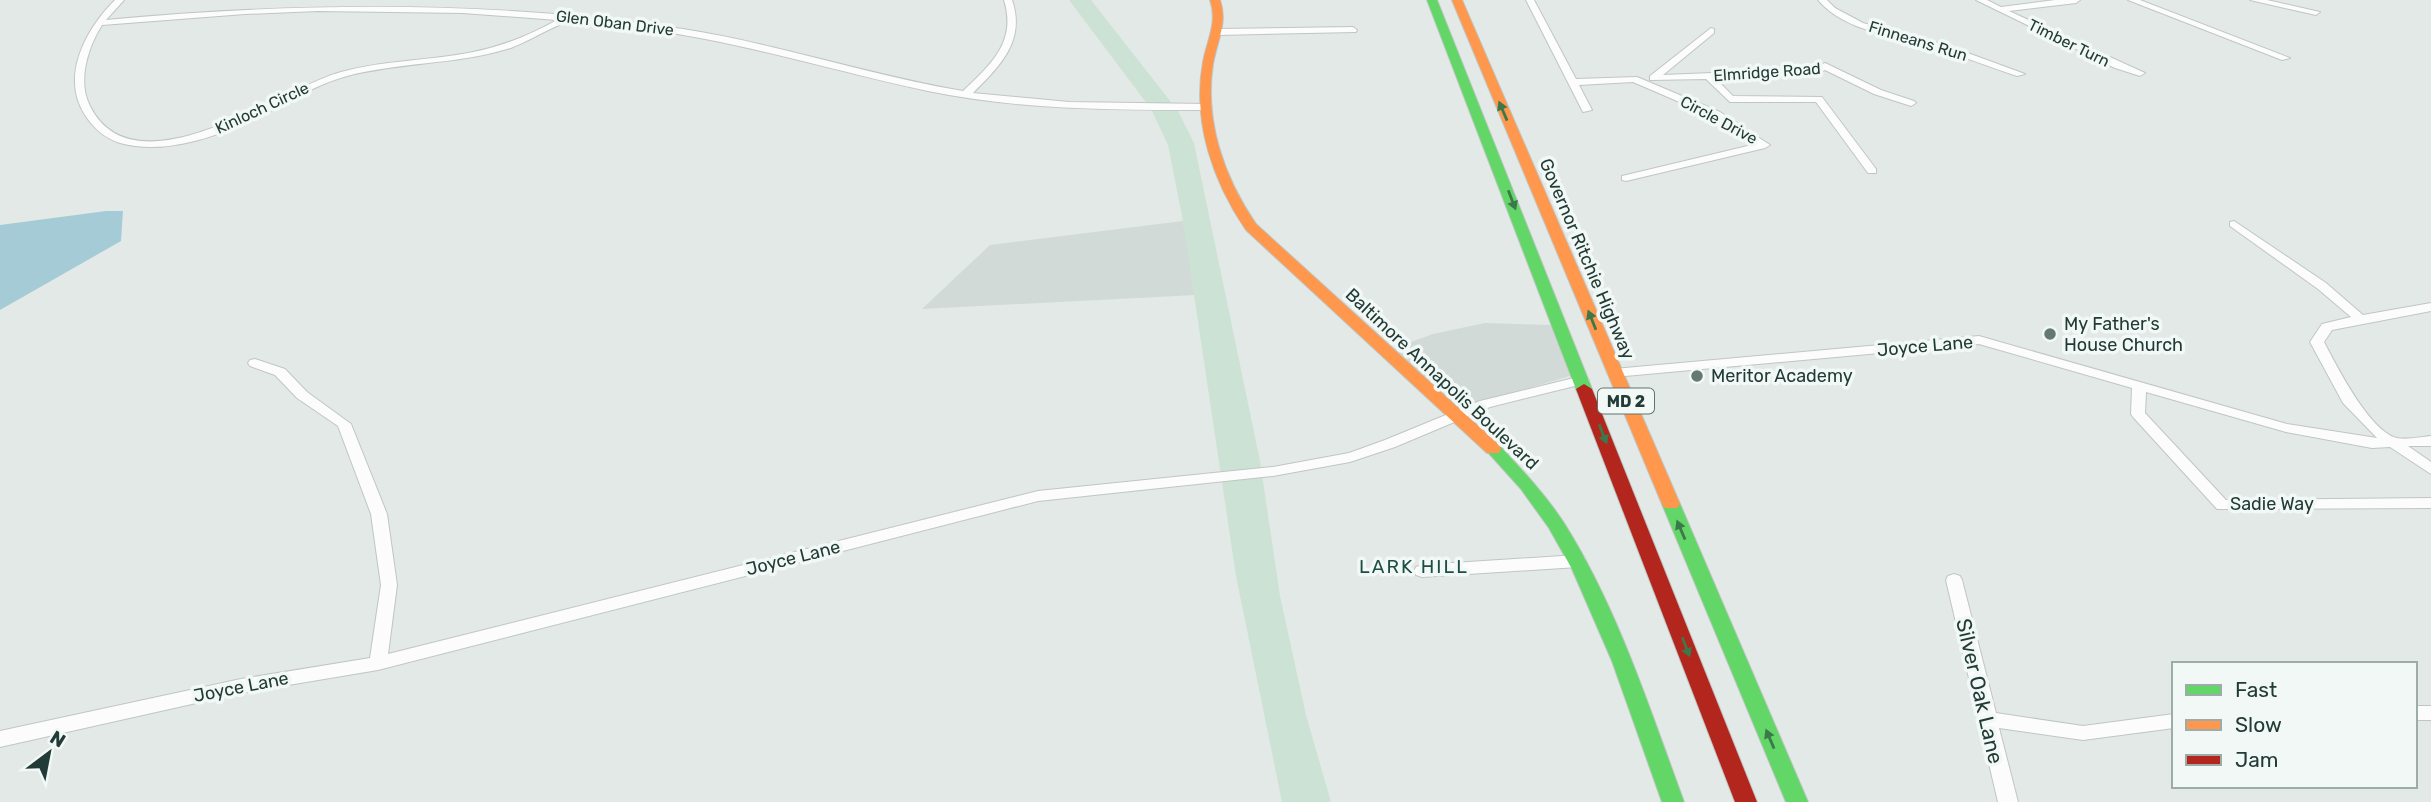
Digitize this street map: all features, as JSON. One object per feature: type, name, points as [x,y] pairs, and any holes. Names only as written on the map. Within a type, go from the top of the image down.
[{"type":"main road","name":"Baltimore Annapolis Boulevard","points":[[1215,0],[1222,12],[1208,61],[1206,104],[1222,178],[1239,214],[1384,352],[1457,414],[1512,467],[1550,513],[1578,561],[1617,652],[1672,802]]},
{"type":"main road","name":"MD 2","points":[[1432,0],[1746,802]]},
{"type":"main road","name":"Governor Ritchie Highway","points":[[1457,0],[1797,802]]},
{"type":"main road","points":[[1457,59],[1482,61]]},
{"type":"main road","points":[[1559,320],[1574,337],[1589,369],[1604,375],[1614,373]]},
{"type":"main road","points":[[1582,380],[1607,386],[1634,419]]},
{"type":"street","name":"Kinloch Circle","points":[[120,0],[99,23],[87,43],[79,67],[80,94],[87,111],[102,132],[112,138],[153,142],[205,134],[233,125],[296,92],[335,77],[375,67],[494,50],[527,39],[566,18]]},
{"type":"street","points":[[968,92],[1009,44],[1013,24],[1008,0]]},
{"type":"street","points":[[1530,0],[1587,110]]},
{"type":"street","name":"Finneans Run","points":[[1822,0],[1840,15],[1865,25],[1942,46],[2020,74]]},
{"type":"street","name":"Timber Turn","points":[[1980,0],[2118,66],[2140,73]]},
{"type":"street","points":[[2000,9],[2076,0]]},
{"type":"street","points":[[2132,0],[2285,58]]},
{"type":"street","points":[[2254,0],[2316,12]]},
{"type":"street","name":"Glen Oban Drive","points":[[99,23],[207,11],[300,7],[472,9],[720,38],[874,75],[968,92],[1079,101],[1206,104]]},
{"type":"street","points":[[1218,32],[1353,30]]},
{"type":"street","points":[[1656,78],[1711,31]]},
{"type":"street","name":"Elmridge Road","points":[[1634,79],[1813,72],[1825,66],[1883,97],[1911,103]]},
{"type":"street","points":[[1708,76],[1730,99],[1819,99],[1872,171]]},
{"type":"street","name":"Circle Drive","points":[[1574,82],[1634,79],[1716,114],[1765,145],[1626,178]]},
{"type":"street","points":[[2234,223],[2322,286],[2363,321]]},
{"type":"street","points":[[2431,307],[2327,327],[2317,342],[2347,400],[2392,443],[2431,469]]},
{"type":"street","name":"Joyce Lane","points":[[1614,373],[1979,340],[2286,428],[2372,443],[2431,440]]},
{"type":"street","points":[[255,363],[280,372],[302,396],[344,424],[379,514],[383,538],[389,585],[378,663]]},
{"type":"street","name":"Joyce Lane","points":[[0,739],[241,686],[378,663],[1038,496],[1110,485],[1260,474],[1349,457],[1380,448],[1457,414],[1582,380]]},
{"type":"street","name":"Sadie Way","points":[[2139,386],[2138,414],[2222,505],[2431,503]]},
{"type":"street","points":[[1422,571],[1578,561]]},
{"type":"street","name":"Silver Oak Lane","points":[[1954,580],[2008,802]]},
{"type":"street","points":[[1987,719],[2083,733],[2172,721]]},
{"type":"shaded area","points":[[1183,221],[1195,295],[922,309],[990,245]]},
{"type":"shaded area","points":[[1485,323],[1551,325],[1570,376],[1460,408],[1392,349],[1433,334]]},
{"type":"green space","points":[[1069,0],[1091,0],[1178,111],[1194,143],[1260,461],[1280,596],[1306,715],[1331,802],[1282,802],[1236,576],[1183,221],[1168,145],[1151,109]]},
{"type":"water","points":[[123,211],[121,241],[0,310],[0,225]]},
{"type":"traffic: fast","points":[[1432,0],[1584,389]]},
{"type":"traffic: fast","points":[[1493,449],[1527,485],[1556,525],[1581,569],[1622,661],[1673,802]]},
{"type":"traffic: fast","points":[[1671,504],[1797,802]]},
{"type":"traffic: slow","points":[[1215,0],[1219,24],[1208,63],[1206,106],[1213,149],[1239,209],[1251,227],[1493,449]]},
{"type":"traffic: slow","points":[[1457,0],[1671,504]]},
{"type":"traffic: jam","points":[[1584,389],[1746,802]]},
{"type":"place","name":"My Father's House Church","points":[[2050,334]]},
{"type":"place","name":"Meritor Academy","points":[[1697,376]]},
{"type":"district","name":"LARK HILL","points":[[1414,566]]}]
